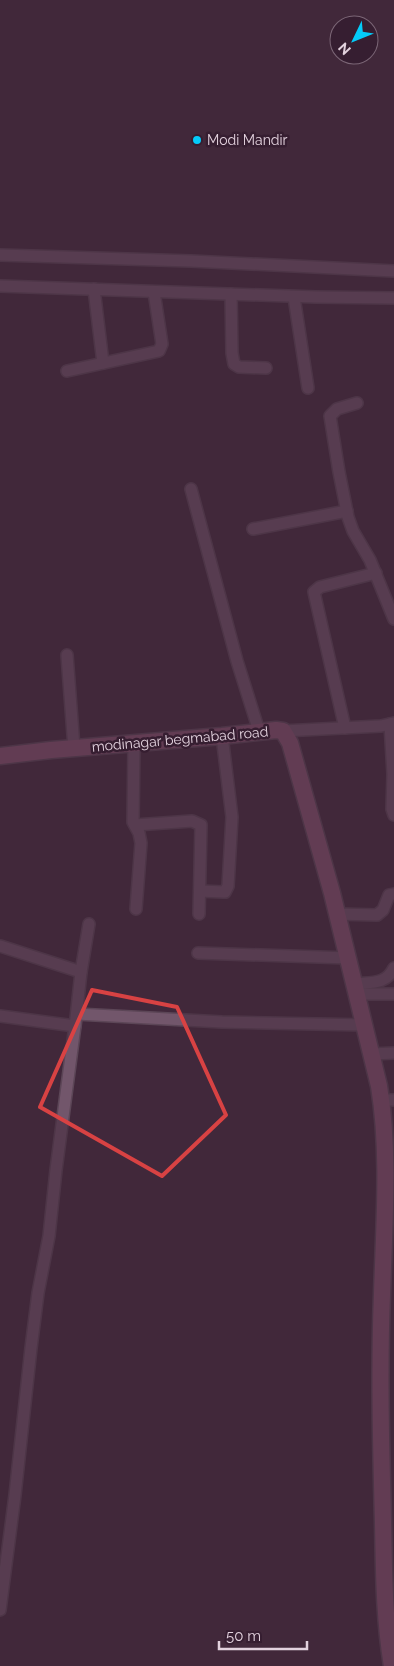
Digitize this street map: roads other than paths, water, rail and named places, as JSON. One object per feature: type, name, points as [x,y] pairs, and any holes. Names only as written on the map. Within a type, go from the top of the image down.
[{"type":"street","points":[[0,255],[192,261],[394,271]]},
{"type":"street","points":[[0,286],[294,297],[394,298]]},
{"type":"street","points":[[94,289],[103,364]]},
{"type":"street","points":[[67,370],[157,353],[161,350],[162,344],[154,292]]},
{"type":"street","points":[[231,294],[232,353],[234,364],[239,367],[266,368]]},
{"type":"street","points":[[294,297],[308,388]]},
{"type":"street","points":[[357,403],[337,409],[330,416],[347,511],[353,531],[376,573],[394,619]]},
{"type":"street","points":[[191,489],[237,661],[259,731]]},
{"type":"street","points":[[253,529],[347,511]]},
{"type":"street","points":[[345,728],[314,592],[320,588],[376,573]]},
{"type":"street","points":[[67,655],[74,748]]},
{"type":"street","points":[[283,731],[345,728],[392,723],[392,808],[394,815]]},
{"type":"street","name":"modinagar begmabad road","points":[[0,756],[276,730],[283,731],[290,743],[372,1054],[388,1100],[380,1390],[392,1666]]},
{"type":"street","points":[[200,892],[226,892],[228,886],[232,817],[222,736]]},
{"type":"street","points":[[134,744],[133,816],[135,825],[140,833],[141,843],[136,909]]},
{"type":"street","points":[[135,825],[192,821],[199,823],[201,828],[199,914]]},
{"type":"street","points":[[338,920],[377,915],[383,910],[389,895],[394,894]]},
{"type":"street","points":[[0,1610],[38,1293],[49,1236],[77,1014],[80,972],[89,924]]},
{"type":"street","points":[[0,946],[80,972]]},
{"type":"street","points":[[198,953],[348,958]]},
{"type":"street","points":[[356,989],[385,980],[394,968]]},
{"type":"street","points":[[356,989],[394,994]]},
{"type":"street","points":[[77,1014],[222,1022],[365,1026]]},
{"type":"street","points":[[0,1016],[75,1026]]},
{"type":"street","points":[[372,1054],[394,1053]]},
{"type":"place","name":"Modi Mandir","points":[[197,140]]}]
